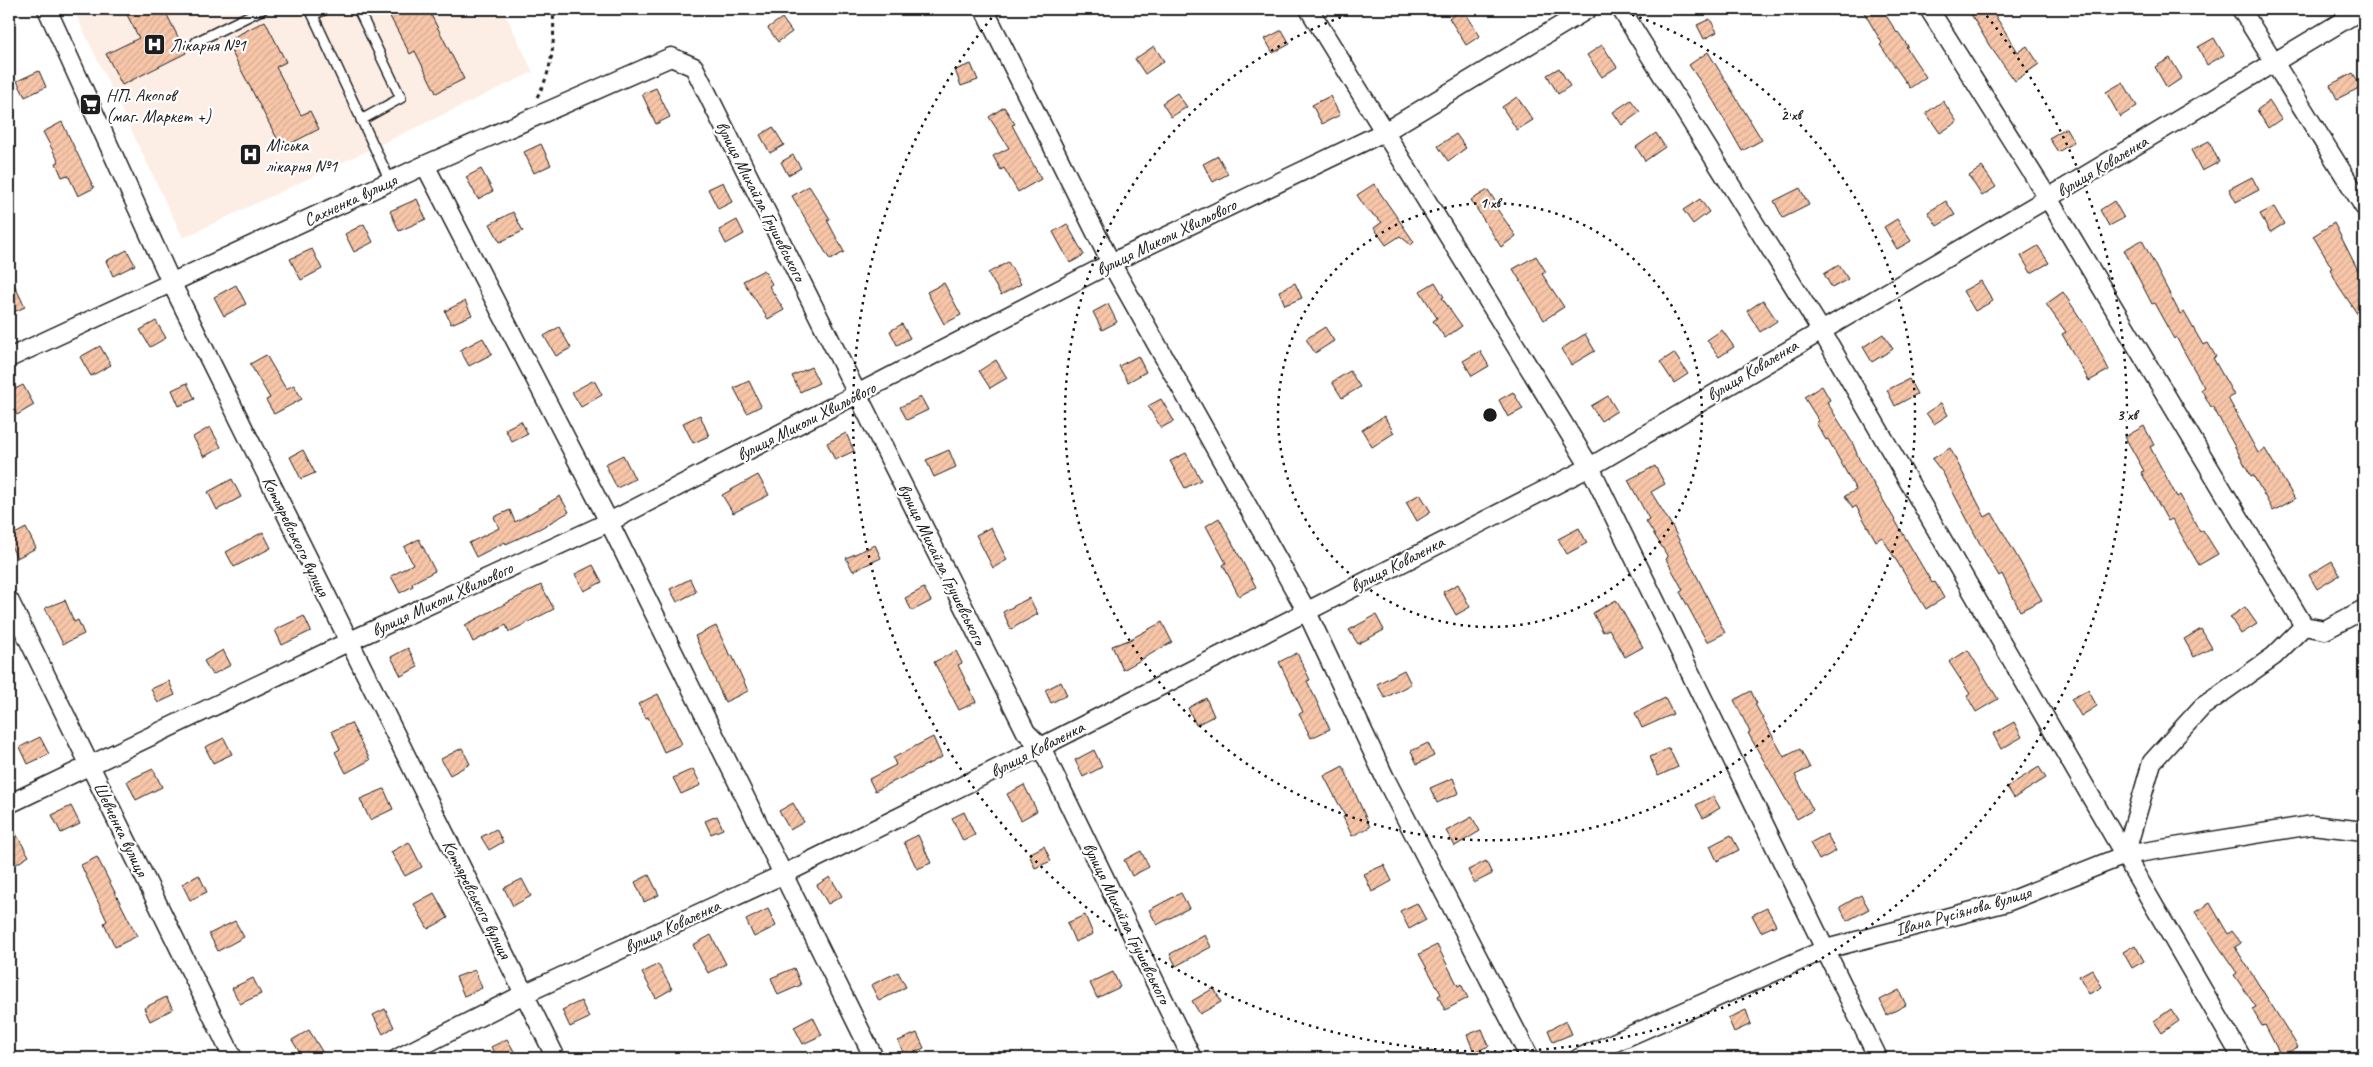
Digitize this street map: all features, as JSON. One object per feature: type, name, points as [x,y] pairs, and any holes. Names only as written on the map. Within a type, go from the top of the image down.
[{"type":"street","name":"Котляревського вулиця","points":[[47,9],[171,282],[556,1058]]},
{"type":"street","points":[[984,9],[1111,263],[1306,610],[1385,778],[1530,1058]]},
{"type":"street","points":[[1309,9],[1386,131],[1590,467],[1878,1058]]},
{"type":"street","name":"вулиця Миколи Хвильового","points":[[9,804],[348,642],[609,522],[1111,263],[1386,131],[1588,9]]},
{"type":"street","points":[[1621,9],[1821,330],[2242,1058]]},
{"type":"street","points":[[1929,9],[2048,198],[2304,626],[2325,630],[2364,609]]},
{"type":"street","points":[[2241,9],[2276,62],[2364,207]]},
{"type":"street","name":"вулиця Коваленка","points":[[398,1058],[524,994],[784,874],[1041,747],[1306,610],[1590,467],[2048,198],[2363,9]]},
{"type":"street","name":"Сахненка вулиця","points":[[9,358],[425,165],[672,58],[694,67]]},
{"type":"street","name":"вулиця Михайла Грушевського","points":[[694,67],[1026,732],[1041,747],[1192,1058]]},
{"type":"street","points":[[425,165],[609,522],[874,1058]]},
{"type":"street","name":"Шевченка вулиця","points":[[9,600],[233,1058]]},
{"type":"street","points":[[2125,856],[2152,762],[2202,707],[2274,656],[2304,626]]},
{"type":"street","name":"Івана Русіянова вулиця","points":[[1579,1058],[1826,949],[2007,902],[2125,856],[2312,825],[2364,831]]},
{"type":"lane","points":[[196,42],[263,9]]},
{"type":"lane","points":[[326,9],[311,12],[390,181]]},
{"type":"lane","points":[[358,9],[401,98],[361,120]]},
{"type":"path","points":[[522,123],[545,84],[553,56],[553,9]]},
{"type":"shaded area","name":"Міська лікарня №1","points":[[73,9],[503,9],[533,72],[183,238]]},
{"type":"building","name":"Лікарня №1","points":[[124,9],[164,9],[186,53],[122,85],[106,54],[139,38]]},
{"type":"building","points":[[386,9],[428,9],[464,79],[436,93],[415,51],[410,54]]},
{"type":"building","points":[[1463,9],[1480,36],[1466,45],[1449,18]]},
{"type":"building","points":[[1862,9],[1882,9],[1897,33],[1908,46],[1906,47],[1926,77],[1910,88],[1880,45],[1882,43]]},
{"type":"building","points":[[1968,9],[1991,9],[2018,52],[2027,46],[2039,64],[2015,81],[1989,45]]},
{"type":"building","points":[[782,18],[792,32],[778,42],[768,28]]},
{"type":"building","points":[[1710,19],[1717,32],[1704,39],[1697,25]]},
{"type":"building","points":[[265,21],[286,62],[276,67],[301,115],[310,111],[319,129],[282,148],[226,41]]},
{"type":"building","points":[[1282,30],[1290,44],[1273,53],[1265,39]]},
{"type":"building","points":[[2214,38],[2224,55],[2207,65],[2198,47]]},
{"type":"building","points":[[1602,45],[1617,67],[1602,77],[1587,55]]},
{"type":"building","points":[[1154,46],[1164,61],[1145,74],[1135,59]]},
{"type":"building","points":[[1708,52],[1762,140],[1742,151],[1713,100],[1689,65]]},
{"type":"building","points":[[2170,58],[2182,78],[2167,88],[2155,67]]},
{"type":"building","points":[[971,64],[978,80],[961,86],[955,70]]},
{"type":"building","points":[[1559,68],[1570,86],[1558,94],[1547,75]]},
{"type":"building","points":[[39,71],[46,87],[25,97],[17,81]]},
{"type":"building","points":[[2353,73],[2361,87],[2337,99],[2330,85]]},
{"type":"building","points":[[2123,82],[2137,106],[2120,117],[2106,92]]},
{"type":"building","points":[[656,88],[670,117],[656,124],[642,94]]},
{"type":"building","points":[[1177,93],[1187,107],[1171,117],[1162,103]]},
{"type":"building","points":[[1330,96],[1340,115],[1322,124],[1312,105]]},
{"type":"building","points":[[1517,97],[1533,120],[1517,130],[1502,107]]},
{"type":"building","points":[[1631,100],[1640,112],[1622,125],[1613,112]]},
{"type":"building","points":[[1943,101],[1957,122],[1940,133],[1926,113]]},
{"type":"building","points":[[2269,101],[2281,119],[2268,128],[2257,110]]},
{"type":"building","points":[[1004,107],[1015,124],[1012,125],[1041,179],[1018,192],[1004,168],[1001,170],[993,156],[1009,148],[989,117]]},
{"type":"building","points":[[62,122],[94,188],[78,196],[68,175],[62,177],[56,163],[59,162],[43,132]]},
{"type":"building","points":[[773,127],[784,145],[770,153],[760,135]]},
{"type":"building","points":[[2066,128],[2074,142],[2058,152],[2049,138]]},
{"type":"building","points":[[1656,133],[1665,147],[1645,161],[1636,147]]},
{"type":"building","points":[[1456,134],[1466,148],[1448,161],[1438,146]]},
{"type":"building","points":[[2209,141],[2219,162],[2202,171],[2191,150]]},
{"type":"building","points":[[541,144],[551,165],[534,173],[524,152]]},
{"type":"building","points":[[793,155],[801,168],[788,175],[781,162]]},
{"type":"building","points":[[1218,156],[1228,174],[1213,182],[1203,164]]},
{"type":"building","points":[[1982,167],[1996,187],[1982,196],[1969,176]]},
{"type":"building","points":[[481,169],[493,191],[478,199],[466,177]]},
{"type":"building","points":[[2252,177],[2259,190],[2236,202],[2229,189]]},
{"type":"building","points":[[723,182],[732,202],[718,209],[708,189]]},
{"type":"building","points":[[1374,184],[1414,242],[1411,245],[1400,236],[1386,245],[1374,228],[1382,222],[1367,210],[1357,195]]},
{"type":"building","points":[[809,186],[830,219],[827,220],[844,252],[830,260],[792,196]]},
{"type":"building","points":[[1800,188],[1809,205],[1783,218],[1774,201]]},
{"type":"building","points":[[1488,190],[1497,204],[1495,206],[1516,236],[1501,247],[1471,200]]},
{"type":"building","points":[[417,199],[426,219],[399,231],[390,211]]},
{"type":"building","points":[[1700,199],[1709,212],[1693,224],[1683,210]]},
{"type":"building","points":[[1946,201],[1955,215],[1937,226],[1928,212]]},
{"type":"building","points":[[2114,201],[2124,218],[2109,226],[2100,210]]},
{"type":"building","points":[[2274,207],[2284,224],[2270,232],[2260,214]]},
{"type":"building","points":[[513,212],[523,231],[500,242],[490,224]]},
{"type":"building","points":[[1897,219],[1911,241],[1897,249],[1884,227]]},
{"type":"building","points":[[737,220],[744,234],[726,244],[719,230]]},
{"type":"building","points":[[2334,223],[2364,282],[2364,324],[2338,285],[2330,269],[2332,268],[2313,236]]},
{"type":"building","points":[[364,224],[373,242],[354,252],[345,234]]},
{"type":"building","points":[[1067,224],[1084,255],[1070,263],[1053,232]]},
{"type":"building","points":[[2142,240],[2180,314],[2184,312],[2203,345],[2208,343],[2216,357],[2213,358],[2234,395],[2228,398],[2258,453],[2265,449],[2295,499],[2273,511],[2253,475],[2251,476],[2213,407],[2211,407],[2201,389],[2204,387],[2176,337],[2174,339],[2154,303],[2152,304],[2124,250]]},
{"type":"building","points":[[2038,246],[2049,263],[2031,273],[2021,256]]},
{"type":"building","points":[[312,249],[322,269],[301,280],[290,259]]},
{"type":"building","points":[[127,250],[135,265],[113,276],[106,261]]},
{"type":"building","points":[[1536,256],[1546,272],[1542,274],[1564,307],[1544,320],[1513,269]]},
{"type":"building","points":[[1008,262],[1021,284],[1001,295],[988,273]]},
{"type":"building","points":[[1839,265],[1848,279],[1832,288],[1824,274]]},
{"type":"building","points":[[764,270],[772,284],[769,286],[784,310],[768,319],[743,281]]},
{"type":"building","points":[[9,274],[25,307],[9,314]]},
{"type":"building","points":[[1981,281],[1993,301],[1975,311],[1963,291]]},
{"type":"building","points":[[1435,282],[1444,297],[1442,298],[1462,326],[1445,338],[1433,321],[1437,318],[1420,291]]},
{"type":"building","points":[[944,283],[961,315],[944,324],[927,292]]},
{"type":"building","points":[[1295,283],[1302,298],[1285,305],[1279,291]]},
{"type":"building","points":[[236,285],[246,304],[224,316],[214,297]]},
{"type":"building","points":[[2063,292],[2092,336],[2109,370],[2089,381],[2062,334],[2066,332],[2046,304]]},
{"type":"building","points":[[1763,300],[1777,321],[1760,332],[1747,311]]},
{"type":"building","points":[[465,301],[472,315],[451,324],[445,311]]},
{"type":"building","points":[[1108,304],[1117,322],[1102,330],[1093,312]]},
{"type":"building","points":[[156,321],[166,338],[150,347],[140,330]]},
{"type":"building","points":[[902,324],[910,338],[897,345],[890,331]]},
{"type":"building","points":[[559,327],[571,348],[556,356],[544,336]]},
{"type":"building","points":[[1325,327],[1334,341],[1315,353],[1306,339]]},
{"type":"building","points":[[1722,330],[1734,347],[1719,357],[1707,340]]},
{"type":"building","points":[[1585,334],[1595,351],[1571,365],[1561,349]]},
{"type":"building","points":[[1883,334],[1893,349],[1872,362],[1863,347]]},
{"type":"building","points":[[483,338],[492,354],[469,366],[460,350]]},
{"type":"building","points":[[100,346],[111,365],[91,376],[80,357]]},
{"type":"building","points":[[1480,351],[1489,366],[1472,376],[1463,361]]},
{"type":"building","points":[[1674,353],[1688,374],[1674,383],[1660,362]]},
{"type":"building","points":[[266,355],[286,389],[294,385],[302,399],[274,414],[266,400],[270,398],[250,364]]},
{"type":"building","points":[[1138,356],[1146,372],[1128,382],[1119,366]]},
{"type":"building","points":[[996,360],[1007,378],[990,388],[979,371]]},
{"type":"building","points":[[811,367],[819,383],[800,392],[792,376]]},
{"type":"building","points":[[1350,371],[1360,387],[1342,398],[1332,382]]},
{"type":"building","points":[[1909,379],[1917,394],[1895,406],[1887,390]]},
{"type":"building","points":[[594,380],[602,395],[581,407],[572,392]]},
{"type":"building","points":[[749,381],[761,406],[747,413],[734,388]]},
{"type":"building","points":[[187,383],[195,399],[179,406],[172,390]]},
{"type":"building","points":[[23,385],[34,405],[17,415],[9,400],[9,392]]},
{"type":"building","points":[[1822,386],[1830,400],[1827,402],[1853,444],[1859,459],[1932,583],[1935,582],[1944,598],[1926,609],[1882,537],[1876,541],[1856,506],[1853,508],[1845,496],[1856,490],[1828,439],[1826,440],[1816,423],[1819,421],[1804,397]]},
{"type":"building","points":[[1513,392],[1523,409],[1508,417],[1499,400]]},
{"type":"building","points":[[1608,396],[1617,411],[1601,421],[1591,406]]},
{"type":"building","points":[[921,397],[928,410],[907,420],[900,407]]},
{"type":"building","points":[[1161,399],[1174,421],[1161,428],[1148,406]]},
{"type":"building","points":[[1941,403],[1948,415],[1934,424],[1926,413]]},
{"type":"building","points":[[700,415],[709,436],[693,443],[683,423]]},
{"type":"building","points":[[1384,416],[1394,433],[1372,447],[1362,430]]},
{"type":"building","points":[[521,421],[528,434],[512,442],[505,429]]},
{"type":"building","points":[[2144,426],[2154,445],[2150,447],[2177,497],[2180,495],[2200,532],[2203,530],[2218,554],[2199,565],[2172,519],[2168,521],[2141,472],[2144,471],[2125,437]]},
{"type":"building","points":[[210,427],[221,447],[204,457],[193,437]]},
{"type":"building","points":[[846,433],[854,451],[835,460],[827,443]]},
{"type":"building","points":[[1950,448],[1985,517],[1992,513],[2042,600],[2020,611],[2002,574],[1999,576],[1943,473],[1932,459]]},
{"type":"building","points":[[303,450],[315,473],[301,479],[290,457]]},
{"type":"building","points":[[949,450],[956,467],[934,477],[926,460]]},
{"type":"building","points":[[1186,453],[1201,480],[1185,488],[1170,461]]},
{"type":"building","points":[[623,455],[635,479],[617,488],[605,464]]},
{"type":"building","points":[[1655,466],[1665,484],[1651,492],[1672,526],[1725,633],[1707,642],[1680,592],[1683,590],[1666,559],[1668,557],[1646,521],[1649,519],[1628,480]]},
{"type":"building","points":[[758,475],[769,495],[733,513],[722,495]]},
{"type":"building","points":[[232,479],[241,497],[217,510],[208,492]]},
{"type":"building","points":[[1420,494],[1431,512],[1417,521],[1406,502]]},
{"type":"building","points":[[560,496],[569,512],[539,529],[506,544],[505,542],[476,557],[469,543],[499,528],[494,517],[510,510],[515,522]]},
{"type":"building","points":[[1219,518],[1256,587],[1239,596],[1223,565],[1226,563],[1206,526]]},
{"type":"building","points":[[991,527],[1007,560],[993,568],[976,535]]},
{"type":"building","points":[[26,528],[36,548],[17,558],[9,542],[9,537]]},
{"type":"building","points":[[1579,528],[1587,543],[1567,554],[1558,539]]},
{"type":"building","points":[[263,532],[271,548],[234,567],[226,552]]},
{"type":"building","points":[[419,539],[435,571],[412,583],[413,586],[400,593],[391,576],[413,564],[404,547]]},
{"type":"building","points":[[875,545],[881,558],[853,571],[846,558]]},
{"type":"building","points":[[2332,561],[2340,575],[2317,589],[2309,575]]},
{"type":"building","points":[[593,565],[602,582],[584,591],[575,574]]},
{"type":"building","points":[[690,579],[696,592],[677,602],[670,589]]},
{"type":"building","points":[[1458,584],[1470,607],[1456,615],[1443,592]]},
{"type":"building","points":[[541,585],[554,609],[509,632],[506,625],[473,642],[465,625]]},
{"type":"building","points":[[924,588],[931,601],[912,611],[905,598]]},
{"type":"building","points":[[1029,598],[1038,614],[1011,629],[1003,612]]},
{"type":"building","points":[[65,600],[74,622],[78,620],[84,634],[63,644],[45,608]]},
{"type":"building","points":[[1616,600],[1643,647],[1625,657],[1609,629],[1603,632],[1593,613]]},
{"type":"building","points":[[2245,607],[2257,624],[2241,634],[2230,617]]},
{"type":"building","points":[[1376,615],[1384,630],[1358,644],[1349,630]]},
{"type":"building","points":[[304,616],[311,631],[282,645],[275,630]]},
{"type":"building","points":[[1162,622],[1172,642],[1123,670],[1112,646],[1129,640]]},
{"type":"building","points":[[716,626],[730,656],[732,655],[748,691],[725,702],[695,636]]},
{"type":"building","points":[[2201,629],[2212,648],[2194,657],[2184,639]]},
{"type":"building","points":[[408,648],[418,667],[401,676],[391,657]]},
{"type":"building","points":[[223,650],[231,665],[212,675],[204,661]]},
{"type":"building","points":[[1968,650],[1998,699],[1976,712],[1967,696],[1970,694],[1949,662]]},
{"type":"building","points":[[956,651],[962,663],[958,665],[976,702],[959,710],[934,662]]},
{"type":"building","points":[[1297,653],[1310,680],[1307,681],[1330,729],[1311,738],[1299,714],[1303,712],[1279,662]]},
{"type":"building","points":[[1404,670],[1411,684],[1385,698],[1377,684]]},
{"type":"building","points":[[169,681],[175,695],[158,703],[151,689]]},
{"type":"building","points":[[1061,682],[1067,695],[1051,703],[1045,690]]},
{"type":"building","points":[[2088,690],[2097,706],[2081,716],[2071,699]]},
{"type":"building","points":[[1751,691],[1757,704],[1755,704],[1784,757],[1800,749],[1810,768],[1795,775],[1813,810],[1797,819],[1748,733],[1750,732],[1734,700]]},
{"type":"building","points":[[658,694],[682,744],[664,752],[648,717],[646,718],[638,704]]},
{"type":"building","points":[[1206,698],[1214,716],[1196,725],[1188,708]]},
{"type":"building","points":[[1665,698],[1673,714],[1642,728],[1635,713]]},
{"type":"building","points":[[2014,722],[2022,737],[2001,749],[1993,734]]},
{"type":"building","points":[[351,723],[370,760],[346,773],[335,752],[340,749],[332,731]]},
{"type":"building","points":[[40,737],[49,754],[28,764],[20,747]]},
{"type":"building","points":[[933,737],[942,757],[875,791],[869,779],[896,765],[893,758]]},
{"type":"building","points":[[224,738],[232,754],[213,763],[205,747]]},
{"type":"building","points":[[1428,743],[1434,756],[1417,764],[1411,751]]},
{"type":"building","points":[[462,748],[470,764],[450,775],[441,759]]},
{"type":"building","points":[[1669,748],[1678,767],[1658,776],[1650,757]]},
{"type":"building","points":[[1094,750],[1102,767],[1083,777],[1075,760]]},
{"type":"building","points":[[1343,766],[1370,827],[1352,836],[1343,817],[1345,816],[1324,776]]},
{"type":"building","points":[[2039,767],[2046,778],[2014,798],[2007,787]]},
{"type":"building","points":[[153,769],[162,787],[136,800],[127,781]]},
{"type":"building","points":[[693,769],[701,785],[681,794],[673,778]]},
{"type":"building","points":[[1453,778],[1459,793],[1437,803],[1430,788]]},
{"type":"building","points":[[1024,785],[1037,811],[1021,820],[1007,794]]},
{"type":"building","points":[[384,789],[393,809],[370,820],[360,799]]},
{"type":"building","points":[[1713,796],[1720,808],[1703,818],[1696,805]]},
{"type":"building","points":[[793,803],[804,822],[790,830],[779,811]]},
{"type":"building","points":[[71,806],[80,824],[61,833],[52,815]]},
{"type":"building","points":[[964,812],[975,835],[963,841],[952,818]]},
{"type":"building","points":[[717,816],[723,829],[711,834],[705,821]]},
{"type":"building","points":[[1472,817],[1480,831],[1455,846],[1446,831]]},
{"type":"building","points":[[9,822],[29,856],[15,865],[9,855]]},
{"type":"building","points":[[496,829],[503,842],[489,850],[481,837]]},
{"type":"building","points":[[1827,834],[1836,851],[1819,860],[1810,843]]},
{"type":"building","points":[[918,835],[931,863],[917,869],[904,842]]},
{"type":"building","points":[[1731,835],[1739,850],[1717,861],[1710,846]]},
{"type":"building","points":[[409,842],[422,867],[405,876],[391,852]]},
{"type":"building","points":[[1044,846],[1051,861],[1035,868],[1029,854]]},
{"type":"building","points":[[1141,851],[1149,867],[1132,876],[1124,860]]},
{"type":"building","points":[[97,857],[137,936],[115,947],[104,923],[107,921],[81,865]]},
{"type":"building","points":[[1486,861],[1492,874],[1474,883],[1468,870]]},
{"type":"building","points":[[1384,865],[1392,881],[1372,892],[1364,874]]},
{"type":"building","points":[[199,875],[207,892],[190,900],[182,884]]},
{"type":"building","points":[[649,875],[659,895],[644,902],[635,882]]},
{"type":"building","points":[[830,877],[842,896],[828,904],[817,885]]},
{"type":"building","points":[[522,879],[531,896],[513,906],[504,888]]},
{"type":"building","points":[[434,893],[448,918],[428,929],[414,904]]},
{"type":"building","points":[[1181,893],[1189,908],[1157,925],[1149,910]]},
{"type":"building","points":[[1861,895],[1869,909],[1847,921],[1840,907]]},
{"type":"building","points":[[1417,903],[1426,920],[1409,929],[1400,911]]},
{"type":"building","points":[[2210,903],[2228,934],[2232,931],[2241,943],[2235,947],[2298,1047],[2281,1056],[2265,1025],[2262,1026],[2252,1009],[2256,1007],[2234,975],[2237,973],[2195,912]]},
{"type":"building","points":[[1767,908],[1776,925],[1761,932],[1752,915]]},
{"type":"building","points":[[768,909],[776,926],[754,937],[746,920]]},
{"type":"building","points":[[1085,915],[1093,934],[1075,942],[1067,923]]},
{"type":"building","points":[[235,921],[244,937],[218,951],[209,934]]},
{"type":"building","points":[[711,935],[726,964],[708,973],[693,945]]},
{"type":"building","points":[[1205,935],[1211,947],[1176,966],[1170,954]]},
{"type":"building","points":[[1437,945],[1458,986],[1461,984],[1468,998],[1445,1010],[1438,996],[1441,994],[1419,954]]},
{"type":"building","points":[[2135,945],[2144,961],[2132,968],[2123,952]]},
{"type":"building","points":[[658,964],[672,989],[656,998],[642,973]]},
{"type":"building","points":[[794,968],[801,985],[778,995],[771,978]]},
{"type":"building","points":[[2092,969],[2102,987],[2089,994],[2079,976]]},
{"type":"building","points":[[475,970],[482,988],[464,996],[456,977]]},
{"type":"building","points":[[898,972],[906,987],[879,1001],[871,985]]},
{"type":"building","points":[[1113,972],[1120,987],[1097,998],[1090,983]]},
{"type":"building","points":[[253,978],[261,994],[240,1004],[232,988]]},
{"type":"building","points":[[1214,988],[1221,1002],[1200,1014],[1192,1001]]},
{"type":"building","points":[[1899,990],[1906,1005],[1887,1015],[1880,1000]]},
{"type":"building","points":[[166,997],[173,1009],[150,1021],[144,1008]]},
{"type":"building","points":[[581,1001],[589,1018],[570,1027],[562,1010]]},
{"type":"building","points":[[385,1009],[394,1027],[383,1034],[373,1015]]},
{"type":"building","points":[[2171,1009],[2179,1021],[2162,1033],[2154,1021]]},
{"type":"building","points":[[1746,1010],[1751,1024],[1734,1032],[1728,1018]]},
{"type":"building","points":[[813,1017],[822,1035],[803,1044],[794,1027]]},
{"type":"building","points":[[1566,1021],[1572,1034],[1553,1042],[1548,1030]]},
{"type":"building","points":[[1482,1029],[1489,1046],[1474,1052],[1467,1035]]},
{"type":"building","points":[[309,1030],[326,1058],[303,1058],[292,1040]]},
{"type":"building","points":[[917,1033],[924,1048],[905,1056],[898,1041]]},
{"type":"building","points":[[507,1039],[518,1058],[497,1058],[491,1047]]},
{"type":"place","name":"Лікарня №1","points":[[154,45]]},
{"type":"place","name":"НП. Акопов (маг. Маркет +)","points":[[90,105]]},
{"type":"place","name":"Міська лікарня №1","points":[[250,155]]}]
